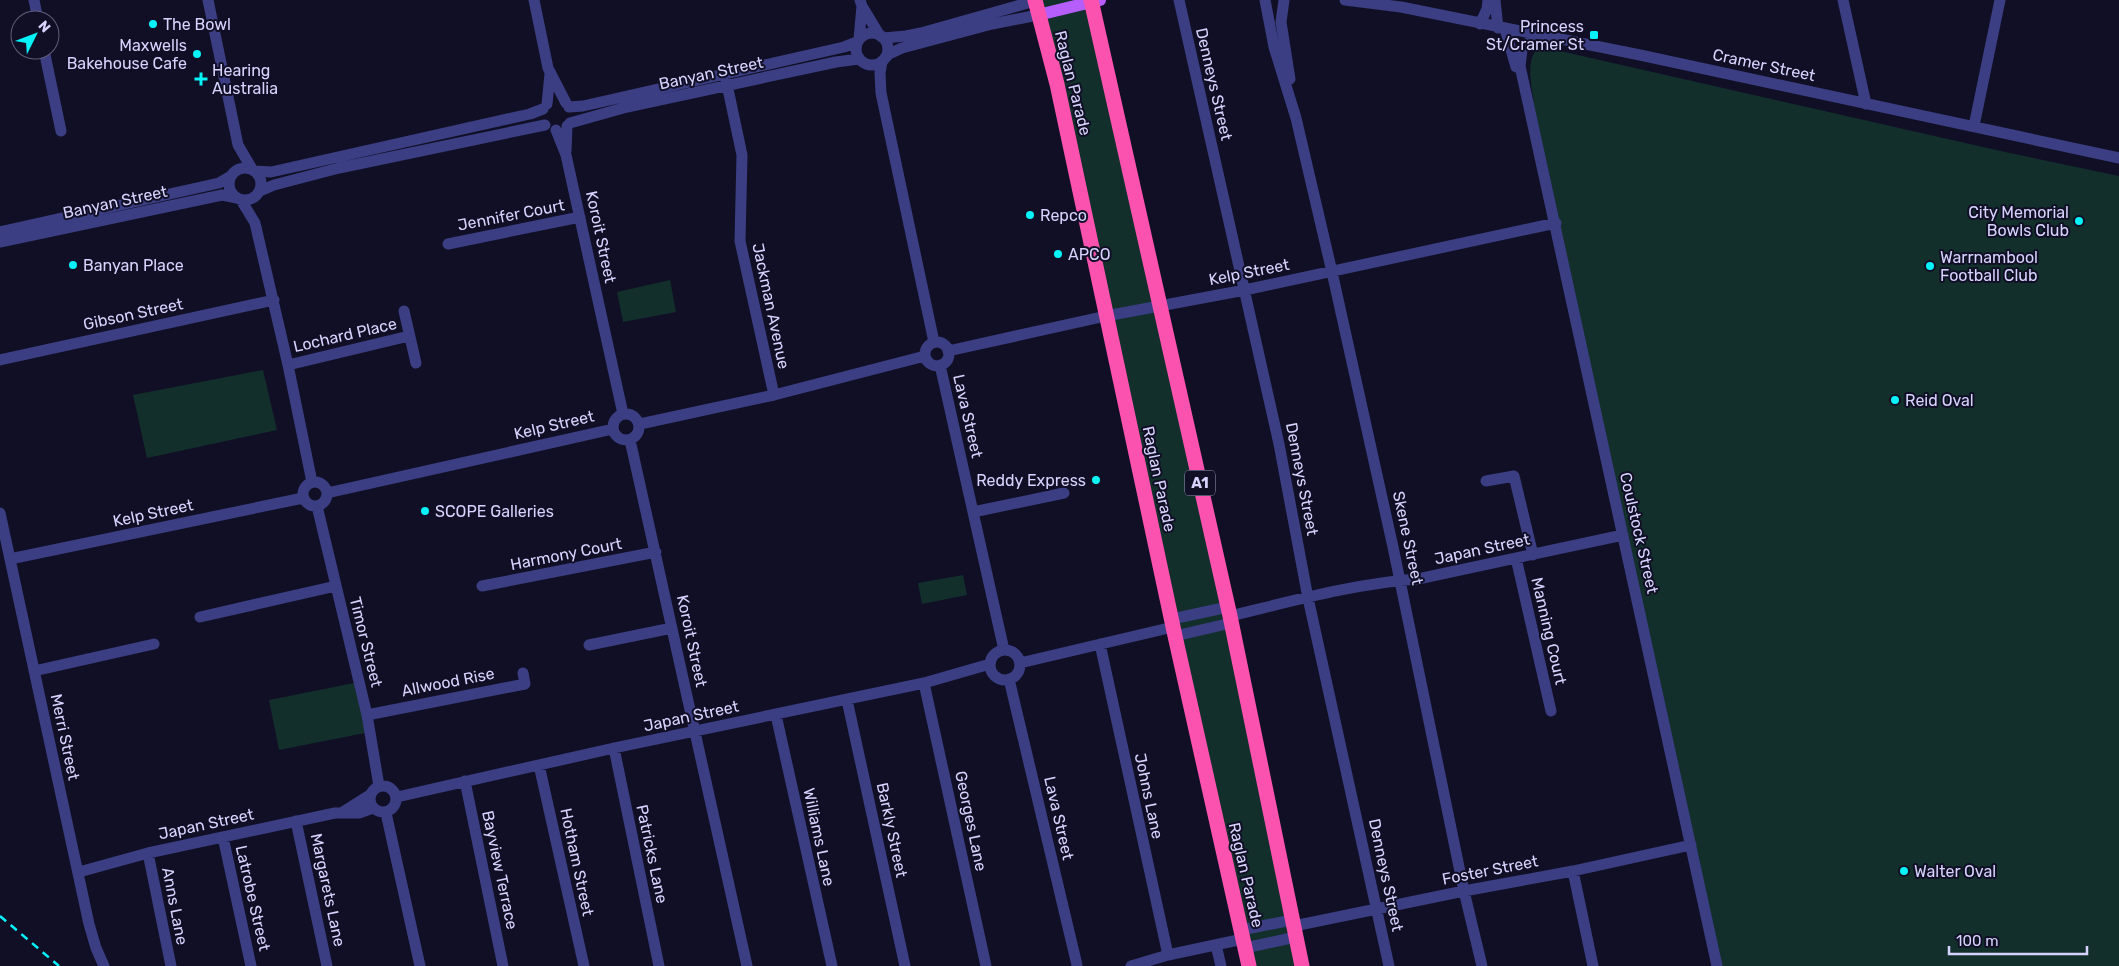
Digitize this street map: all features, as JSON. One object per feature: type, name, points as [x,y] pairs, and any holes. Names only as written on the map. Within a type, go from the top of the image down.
[{"type":"highway","name":"A1","points":[[1094,1],[1230,615],[1302,966]]},
{"type":"highway","name":"Raglan Parade","points":[[1036,4],[1057,84],[1173,627],[1249,966]]},
{"type":"main road","points":[[1036,4],[1094,1]]},
{"type":"street","points":[[208,0],[238,145],[253,170],[261,179],[255,223]]},
{"type":"street","points":[[534,0],[550,74],[572,115],[560,126],[542,117],[550,74]]},
{"type":"street","name":"Denneys Street","points":[[1178,0],[1279,444],[1308,598],[1389,966]]},
{"type":"street","name":"Skene Street","points":[[1264,0],[1274,47],[1296,118]]},
{"type":"street","name":"Skene Street","points":[[1284,0],[1281,12],[1282,31],[1296,118],[1400,580],[1464,891],[1482,966]]},
{"type":"street","name":"Cramer Street","points":[[1345,0],[1401,7],[1640,55],[2119,158]]},
{"type":"street","name":"Cramer Street","points":[[1382,0],[1401,7]]},
{"type":"street","points":[[1480,24],[1487,9],[1488,0]]},
{"type":"street","name":"Coulstock Street","points":[[1495,0],[1502,28],[1528,107]]},
{"type":"street","points":[[1843,0],[1866,104]]},
{"type":"street","points":[[1974,126],[2000,0]]},
{"type":"street","points":[[861,3],[887,46],[880,73],[881,93],[934,342]]},
{"type":"street","points":[[861,3],[856,51],[881,93]]},
{"type":"street","points":[[858,40],[869,33],[881,37],[914,35],[1036,4]]},
{"type":"street","points":[[862,61],[874,65],[889,54],[902,48],[992,24],[1036,4]]},
{"type":"street","name":"Coulstock Street","points":[[1535,35],[1524,46],[1520,54],[1520,66],[1528,107],[1556,223],[1717,966]]},
{"type":"street","name":"Banyan Street","points":[[259,193],[274,185],[339,168],[560,126],[844,47],[858,40]]},
{"type":"street","points":[[46,60],[60,131]]},
{"type":"street","name":"Banyan Street","points":[[568,105],[583,106],[836,62],[862,61]]},
{"type":"street","name":"Jackman Avenue","points":[[726,81],[742,155],[740,241],[774,394]]},
{"type":"street","points":[[232,174],[243,168],[271,172],[530,114],[558,100],[568,105]]},
{"type":"street","name":"Koroit Street","points":[[560,126],[623,414]]},
{"type":"street","points":[[238,145],[230,188],[255,223],[274,300],[312,482]]},
{"type":"street","name":"Banyan Street","points":[[0,232],[219,183],[232,174]]},
{"type":"street","points":[[239,199],[250,200],[259,193]]},
{"type":"street","name":"Banyan Street","points":[[0,242],[222,195],[239,199]]},
{"type":"street","points":[[139,200],[141,212]]},
{"type":"street","name":"Jennifer Court","points":[[448,244],[580,217]]},
{"type":"street","name":"Kelp Street","points":[[948,350],[1160,305],[1332,272],[1556,223]]},
{"type":"street","name":"Gibson Street","points":[[0,360],[274,300]]},
{"type":"street","points":[[404,311],[416,362]]},
{"type":"street","name":"Lochard Place","points":[[288,365],[410,336]]},
{"type":"street","points":[[934,342],[945,345],[948,350],[948,358],[940,365],[932,364],[925,356],[926,348],[934,342]]},
{"type":"street","points":[[640,424],[774,394],[925,356]]},
{"type":"street","name":"Lava Street","points":[[940,365],[1004,650]]},
{"type":"street","points":[[623,414],[633,415],[640,424],[638,434],[630,440],[617,437],[613,429],[615,419],[623,414]]},
{"type":"street","name":"Kelp Street","points":[[327,493],[613,429]]},
{"type":"street","name":"Koroit Street","points":[[630,440],[746,966]]},
{"type":"street","points":[[1486,481],[1514,476],[1532,554]]},
{"type":"street","points":[[312,482],[320,483],[327,493],[326,500],[318,506],[310,506],[303,498],[305,486],[312,482]]},
{"type":"street","points":[[973,512],[1064,493]]},
{"type":"street","name":"Kelp Street","points":[[10,559],[303,498]]},
{"type":"street","name":"Timor Street","points":[[318,506],[367,715],[375,791]]},
{"type":"street","name":"Merri Street","points":[[0,513],[93,938],[104,966]]},
{"type":"street","name":"Japan Street","points":[[1020,663],[1308,598],[1400,580],[1418,579],[1623,535]]},
{"type":"street","name":"Harmony Court","points":[[482,586],[656,552]]},
{"type":"street","name":"Manning Court","points":[[1516,558],[1551,711]]},
{"type":"street","points":[[200,617],[336,586]]},
{"type":"street","name":"Japan Street","points":[[1173,627],[1230,615]]},
{"type":"street","points":[[590,645],[672,628]]},
{"type":"street","points":[[34,671],[154,644]]},
{"type":"street","name":"Johns Lane","points":[[1100,644],[1168,955]]},
{"type":"street","points":[[1004,650],[1015,654],[1020,663],[1017,674],[1009,679],[999,679],[990,664],[993,656],[1004,650]]},
{"type":"street","name":"Japan Street","points":[[397,797],[614,748],[924,683],[990,664]]},
{"type":"street","name":"Allwood Rise","points":[[367,715],[525,684],[523,673]]},
{"type":"street","name":"Lava Street","points":[[1009,679],[1079,966]]},
{"type":"street","name":"Georges Lane","points":[[924,683],[986,966]]},
{"type":"street","name":"Barkly Street","points":[[848,700],[905,966]]},
{"type":"street","name":"Williams Lane","points":[[776,715],[832,966]]},
{"type":"street","name":"Patricks Lane","points":[[614,748],[659,966]]},
{"type":"street","name":"Hotham Street","points":[[539,765],[584,966]]},
{"type":"street","name":"Bayview Terrace","points":[[465,781],[503,966]]},
{"type":"street","points":[[389,787],[397,797],[395,806],[386,813],[377,812],[370,802],[375,791],[389,787]]},
{"type":"street","name":"Japan Street","points":[[342,812],[375,791]]},
{"type":"street","name":"Japan Street","points":[[79,872],[148,853],[296,821],[342,812],[359,813],[373,808]]},
{"type":"street","points":[[386,813],[420,966]]},
{"type":"street","name":"Margarets Lane","points":[[296,821],[327,966]]},
{"type":"street","name":"Latrobe Street","points":[[222,837],[251,966]]},
{"type":"street","name":"Foster Street","points":[[1294,928],[1691,845]]},
{"type":"street","name":"Anns Lane","points":[[148,853],[171,966]]},
{"type":"street","points":[[1573,871],[1594,966]]},
{"type":"street","points":[[1131,966],[1168,955],[1294,928]]},
{"type":"street","points":[[1243,939],[1294,928]]},
{"type":"street","points":[[1216,945],[1220,966]]},
{"type":"green space","points":[[1035,0],[1091,0],[1302,966],[1249,966]]},
{"type":"green space","points":[[1538,48],[1547,48],[2119,176],[2119,966],[1722,966],[1534,108],[1530,68],[1531,61]]},
{"type":"green space","points":[[670,280],[676,312],[623,322],[617,292]]},
{"type":"green space","points":[[263,370],[277,430],[147,458],[133,395]]},
{"type":"green space","points":[[963,575],[967,595],[922,604],[918,583]]},
{"type":"green space","points":[[359,682],[370,732],[279,750],[269,700]]},
{"type":"railway","points":[[0,916],[59,966]]},
{"type":"place","name":"The Bowl","points":[[153,24]]},
{"type":"place","name":"Princess St/Cramer St","points":[[1594,35]]},
{"type":"place","name":"Maxwells Bakehouse Cafe","points":[[197,54]]},
{"type":"place","name":"Hearing Australia","points":[[201,79]]},
{"type":"place","name":"Repco","points":[[1030,215]]},
{"type":"place","name":"City Memorial Bowls Club","points":[[2079,221]]},
{"type":"place","name":"APCO","points":[[1058,254]]},
{"type":"place","name":"Banyan Place","points":[[73,265]]},
{"type":"place","name":"Warrnambool Football Club","points":[[1930,266]]},
{"type":"place","name":"Reid Oval","points":[[1895,400]]},
{"type":"place","name":"Reddy Express","points":[[1096,480]]},
{"type":"place","name":"SCOPE Galleries","points":[[425,511]]},
{"type":"place","name":"Walter Oval","points":[[1904,871]]}]
